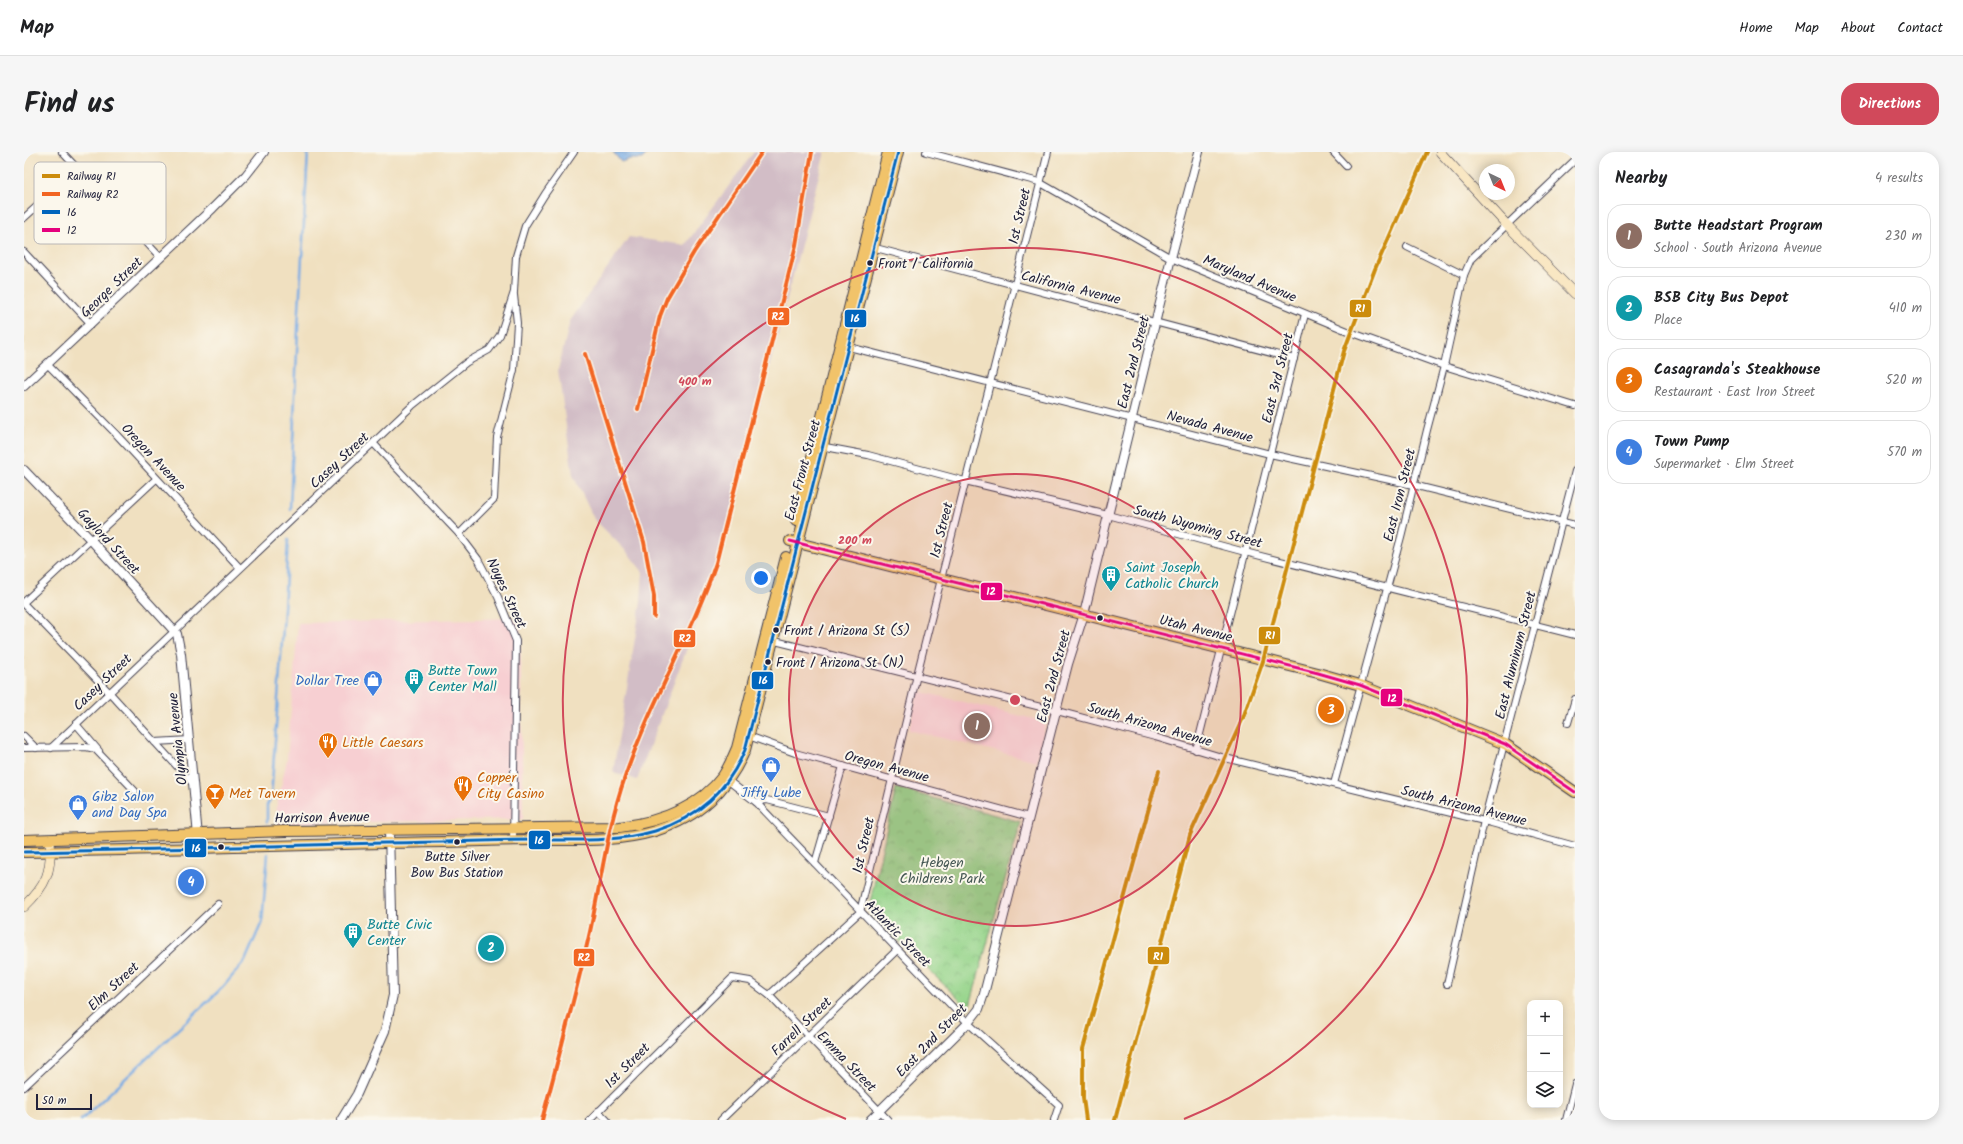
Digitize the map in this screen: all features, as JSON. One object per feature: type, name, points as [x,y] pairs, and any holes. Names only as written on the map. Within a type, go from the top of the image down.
[{"type":"main road","name":"East Front Street","points":[[620,827],[653,821],[685,808],[726,778],[738,766],[844,346],[868,246],[888,152]]},
{"type":"main road","name":"East Front Street","points":[[868,246],[898,152]]},
{"type":"main road","points":[[1440,152],[1506,224],[1575,294]]},
{"type":"main road","name":"Utah Avenue","points":[[794,542],[1084,614],[1360,685],[1505,744],[1575,792]]},
{"type":"main road","name":"East Front Street","points":[[614,838],[632,837],[650,832],[690,816],[716,795],[726,778]]},
{"type":"main road","name":"Harrison Avenue","points":[[24,840],[199,834],[514,827],[620,827]]},
{"type":"main road","points":[[558,840],[560,835],[564,833],[581,832],[605,827]]},
{"type":"main road","name":"Harrison Avenue","points":[[24,852],[614,838]]},
{"type":"main road","points":[[24,907],[42,887],[47,876],[51,865],[50,840]]},
{"type":"street","points":[[62,152],[71,162]]},
{"type":"street","name":"George Street","points":[[24,386],[48,365],[246,175],[264,152]]},
{"type":"street","name":"Casey Street","points":[[51,748],[174,630],[374,444],[412,406],[467,362],[489,350],[500,335],[514,292],[516,256],[525,226],[574,152]]},
{"type":"street","name":"Maryland Avenue","points":[[926,152],[1039,182],[1171,258],[1305,314],[1444,366],[1575,406]]},
{"type":"street","name":"1st Street","points":[[860,912],[891,779],[1015,285],[1039,182],[1048,152]]},
{"type":"street","name":"East 2nd Street","points":[[870,1120],[968,1022],[978,1009],[984,994],[1068,664],[1084,614],[1157,321],[1171,258],[1200,152]]},
{"type":"street","points":[[1333,152],[1346,166]]},
{"type":"street","name":"East Iron Street","points":[[1334,784],[1388,587],[1444,366],[1464,275],[1472,259],[1506,224],[1575,160]]},
{"type":"street","points":[[24,218],[34,209]]},
{"type":"street","points":[[148,244],[160,257]]},
{"type":"street","name":"California Avenue","points":[[868,246],[1157,321],[1294,359]]},
{"type":"street","points":[[1408,247],[1464,275]]},
{"type":"street","points":[[24,252],[91,324]]},
{"type":"street","points":[[459,534],[494,499],[497,437],[514,370],[517,323],[514,292]]},
{"type":"street","name":"East 3rd Street","points":[[1196,750],[1305,314]]},
{"type":"street","name":"Nevada Avenue","points":[[844,346],[1270,454],[1413,485],[1575,525]]},
{"type":"street","name":"Oregon Avenue","points":[[48,365],[115,433],[240,568]]},
{"type":"street","name":"Noyes Street","points":[[374,444],[459,534],[478,559],[498,597],[516,642],[513,840]]},
{"type":"street","name":"South Wyoming Street","points":[[818,446],[868,455],[965,481],[1108,515],[1245,552],[1575,635]]},
{"type":"street","name":"Gaylord Street","points":[[24,470],[174,630]]},
{"type":"street","name":"East Aluminum Street","points":[[1447,984],[1484,821],[1575,472]]},
{"type":"street","points":[[156,479],[24,603],[109,692],[194,786]]},
{"type":"street","name":"Olympia Avenue","points":[[174,630],[180,644],[199,834],[199,847]]},
{"type":"street","name":"South Arizona Avenue","points":[[769,639],[917,675],[1057,711],[1196,750],[1484,821],[1575,846]]},
{"type":"street","points":[[1568,723],[1575,699]]},
{"type":"street","points":[[76,724],[135,791]]},
{"type":"street","name":"Oregon Avenue","points":[[745,734],[795,753],[1029,816]]},
{"type":"street","points":[[24,736],[36,748]]},
{"type":"street","points":[[155,742],[190,740]]},
{"type":"street","points":[[24,748],[86,747],[100,752]]},
{"type":"street","points":[[815,863],[843,766]]},
{"type":"street","name":"Atlantic Street","points":[[726,778],[756,802],[860,912],[968,1022],[1059,1105],[1054,1120]]},
{"type":"street","points":[[756,802],[767,800],[829,816]]},
{"type":"street","points":[[341,1120],[357,1094],[385,1031],[393,995],[389,830]]},
{"type":"street","name":"Elm Street","points":[[24,1087],[218,904]]},
{"type":"street","points":[[769,995],[860,912]]},
{"type":"street","name":"Farrell Street","points":[[721,1120],[897,950]]},
{"type":"street","name":"1st Street","points":[[590,1120],[732,978]]},
{"type":"street","name":"Emma Street","points":[[732,978],[750,981],[769,995],[888,1120]]},
{"type":"street","points":[[1566,1120],[1575,1084]]},
{"type":"street","points":[[598,1111],[607,1120]]},
{"type":"shaded area","points":[[754,152],[825,152],[717,569],[637,780],[613,772],[641,602],[643,572],[628,553],[594,519],[573,475],[558,370],[570,321],[629,237],[685,245]]},
{"type":"shaded area","points":[[520,618],[523,819],[276,824],[277,805],[287,759],[298,623]]},
{"type":"shaded area","points":[[918,691],[1046,722],[1036,761],[909,730]]},
{"type":"green space","name":"Hebgen Childrens Park","points":[[896,788],[1021,822],[969,1009],[868,911]]},
{"type":"water","points":[[613,152],[649,152],[642,159],[630,159],[621,162]]},
{"type":"waterway","points":[[290,509],[308,152]]},
{"type":"waterway","points":[[267,822],[267,805],[271,798],[288,540]]},
{"type":"waterway","points":[[81,1120],[223,987],[245,961],[262,922],[268,854]]},
{"type":"rail line","name":"R2","points":[[638,409],[660,316],[667,298],[694,252],[762,152]]},
{"type":"rail line","name":"R2","points":[[542,1120],[584,959],[613,816],[619,796],[646,723],[695,617],[716,563],[796,245],[812,152]]},
{"type":"rail line","name":"R1","points":[[1115,1120],[1190,835],[1243,718],[1263,661],[1344,351],[1375,269],[1427,152]]},
{"type":"rail line","name":"R2","points":[[585,354],[644,542],[654,596],[654,617]]},
{"type":"rail line","name":"R1","points":[[1086,1120],[1083,1098],[1083,1049],[1159,771]]},
{"type":"transit line","name":"16","points":[[24,852],[612,839],[641,835],[671,825],[685,818],[710,801],[730,778],[745,750],[898,152]]},
{"type":"transit line","name":"12","points":[[790,541],[1318,673],[1360,685],[1505,744],[1575,792]]},
{"type":"place","name":"Front / California","points":[[870,263]]},
{"type":"place","name":"Saint Joseph Catholic Church","points":[[1111,592]]},
{"type":"place","name":"Front / Arizona St (S)","points":[[776,630]]},
{"type":"place","name":"Front / Arizona St (N)","points":[[768,662]]},
{"type":"place","name":"Butte Town Center Mall","points":[[414,695]]},
{"type":"place","name":"Dollar Tree","points":[[373,697]]},
{"type":"place","name":"Casagranda's Steakhouse","points":[[1331,710]]},
{"type":"place","name":"Butte Headstart Program","points":[[977,726]]},
{"type":"place","name":"Little Caesars","points":[[328,759]]},
{"type":"place","name":"Jiffy Lube","points":[[771,783]]},
{"type":"place","name":"Copper City Casino","points":[[463,802]]},
{"type":"place","name":"Met Tavern","points":[[215,810]]},
{"type":"place","name":"Gibz Salon and Day Spa","points":[[78,821]]},
{"type":"place","name":"Butte Silver Bow Bus Station","points":[[457,842]]},
{"type":"place","name":"Town Pump","points":[[191,882]]},
{"type":"place","name":"BSB City Bus Depot","points":[[491,948]]},
{"type":"place","name":"Butte Civic Center","points":[[353,949]]}]
